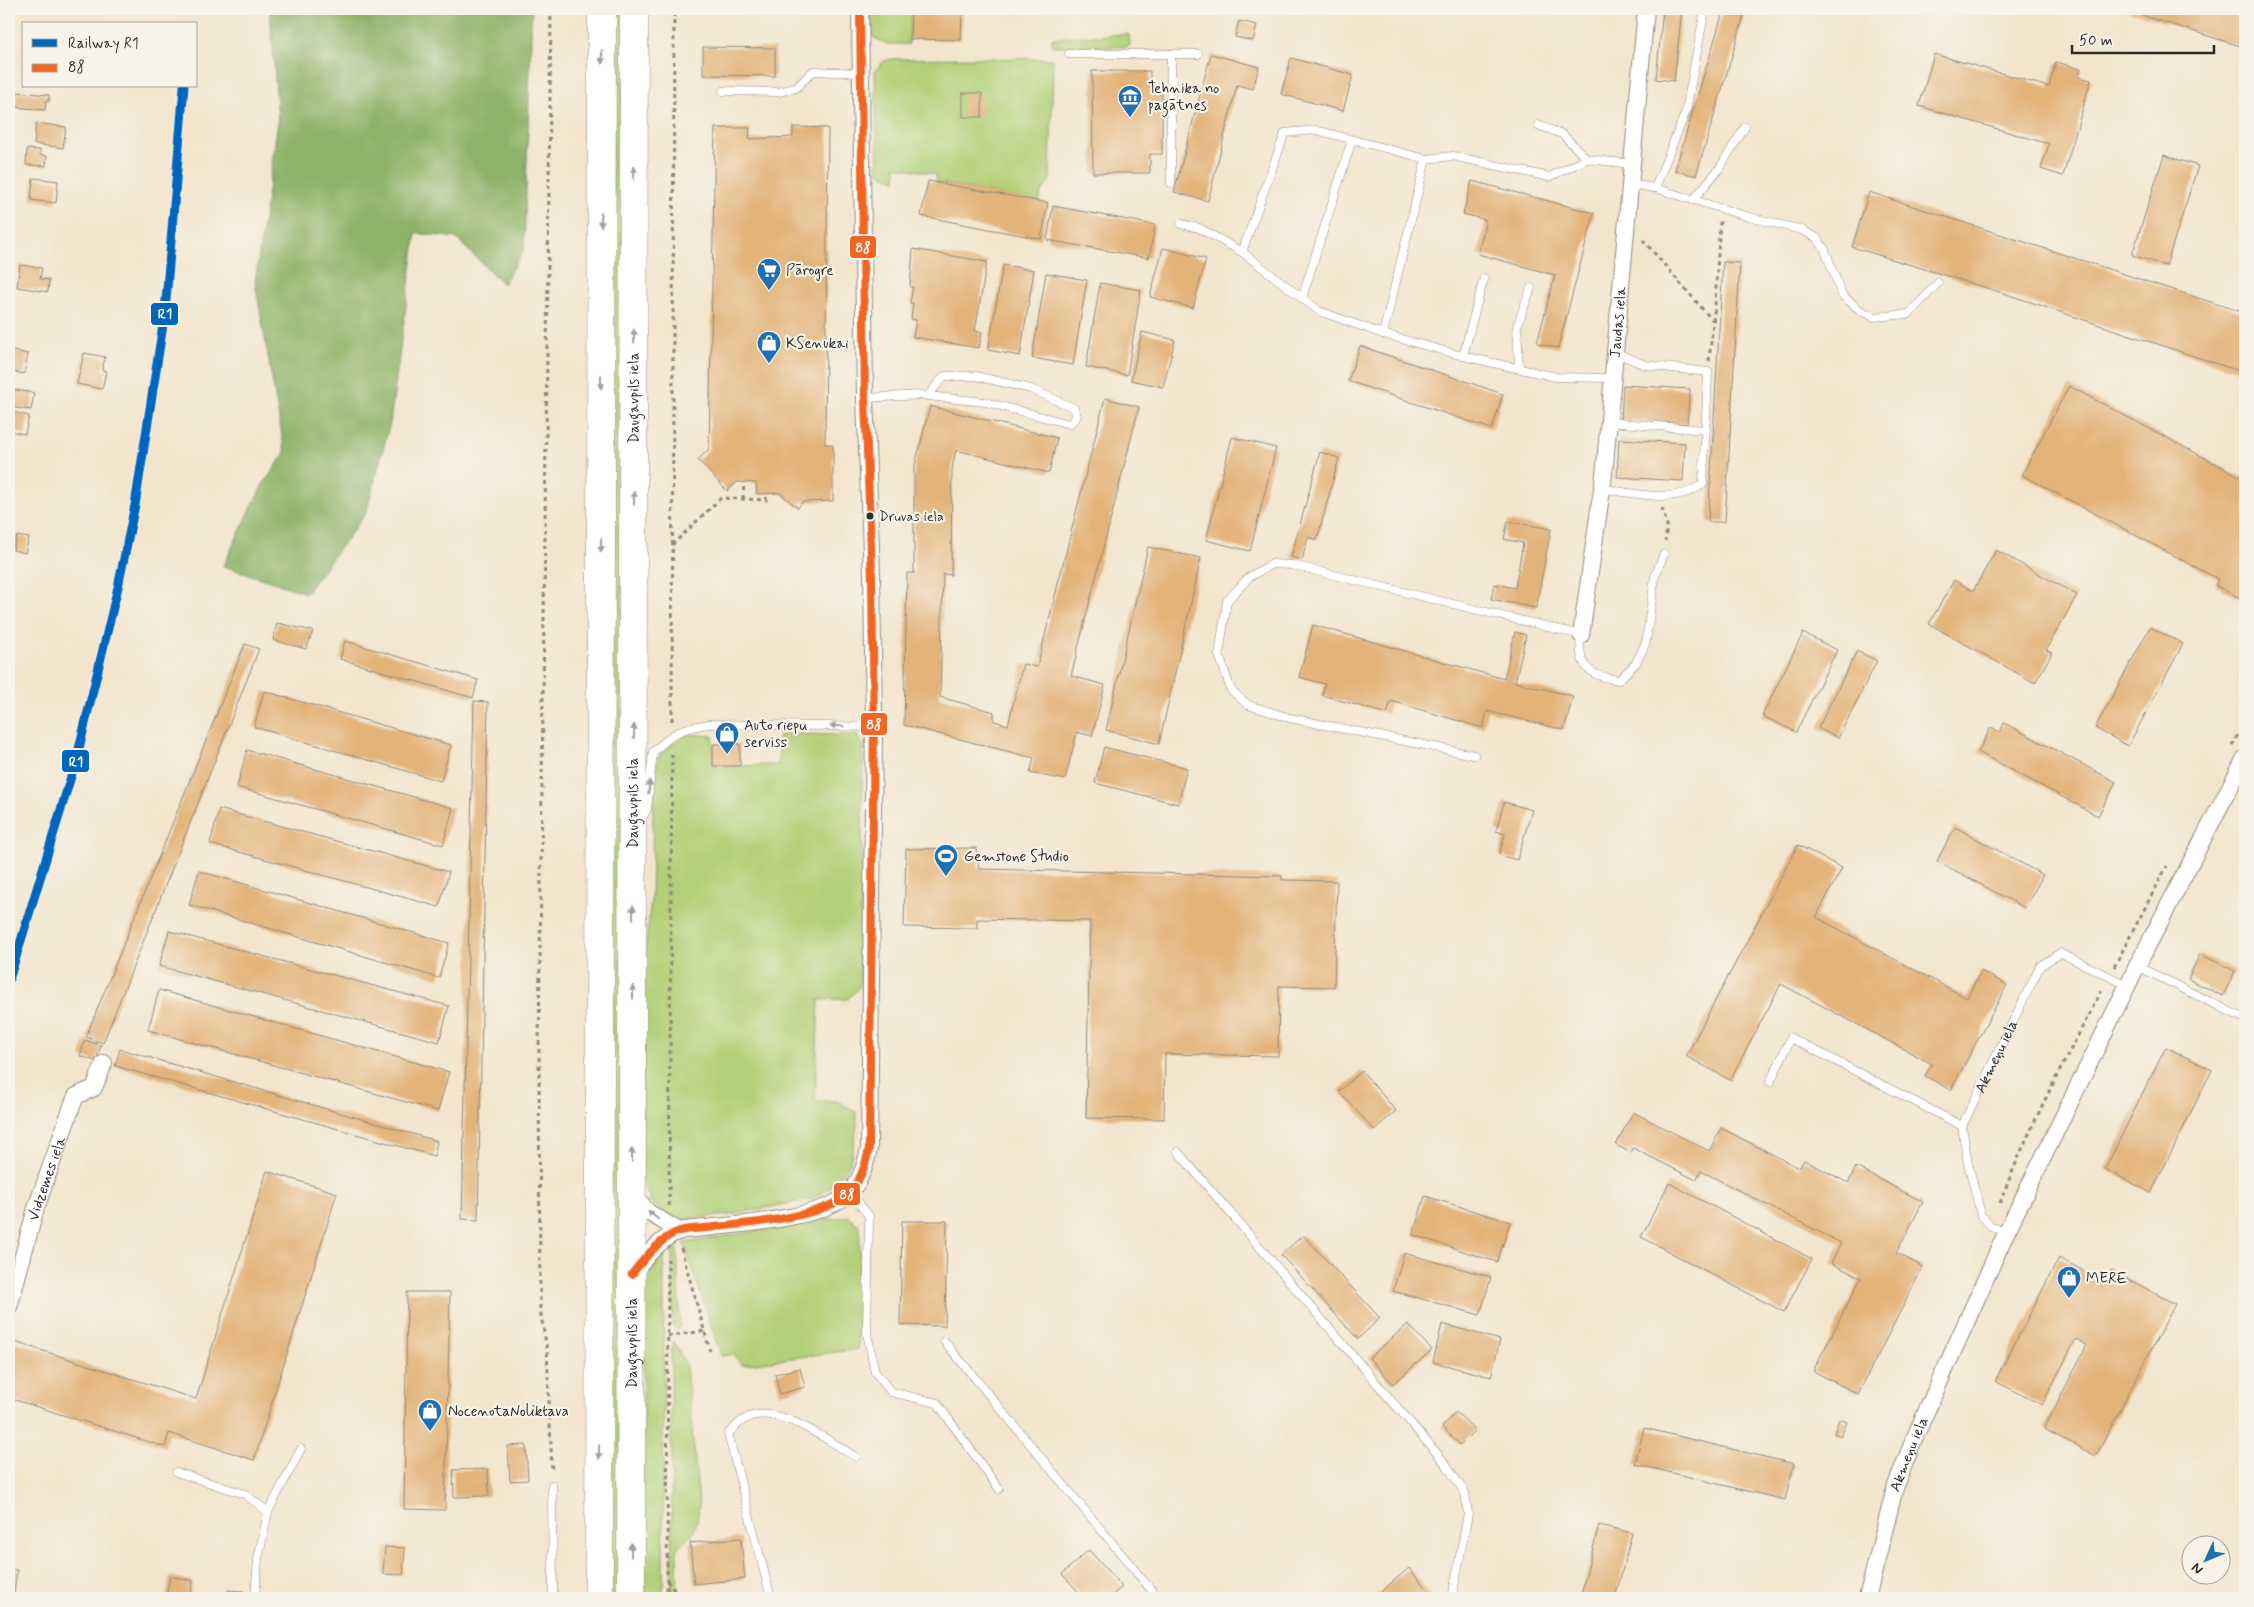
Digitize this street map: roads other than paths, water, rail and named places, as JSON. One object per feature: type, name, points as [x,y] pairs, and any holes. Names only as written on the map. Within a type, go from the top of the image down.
[{"type":"highway","points":[[599,1598],[602,9]]},
{"type":"highway","name":"Daugavpils iela","points":[[631,1598],[634,9]]},
{"type":"street","points":[[632,1274],[654,1248],[672,1232],[739,1225],[814,1211],[840,1201],[850,1192],[865,1165],[869,1149],[874,727],[872,576],[865,398],[860,9]]},
{"type":"street","name":"Jaudas iela","points":[[1581,635],[1603,489],[1646,9]]},
{"type":"street","name":"Akmeņu iela","points":[[1867,1598],[1898,1480],[1914,1438],[2006,1233],[2127,985],[2245,758]]},
{"type":"street","name":"Vidzemes iela","points":[[9,1307],[38,1201],[72,1106],[76,1096],[94,1088],[104,1063]]},
{"type":"street","points":[[632,1192],[648,1212],[672,1232]]},
{"type":"lane","points":[[1655,188],[1686,111],[1705,9]]},
{"type":"lane","points":[[1069,54],[1198,54]]},
{"type":"lane","points":[[1171,54],[1171,183]]},
{"type":"lane","points":[[723,91],[778,92],[796,88],[813,72],[860,73]]},
{"type":"lane","points":[[1538,126],[1562,134],[1587,159]]},
{"type":"lane","points":[[1693,200],[1718,170],[1745,127]]},
{"type":"lane","points":[[1242,252],[1285,133],[1316,130],[1426,159],[1454,156],[1549,177],[1587,159],[1632,164]]},
{"type":"lane","points":[[1302,298],[1352,140]]},
{"type":"lane","points":[[1383,334],[1426,159]]},
{"type":"lane","points":[[1630,184],[1655,188],[1748,218],[1802,230],[1817,238],[1825,250],[1842,294],[1860,310],[1874,317],[1909,314],[1938,283]]},
{"type":"lane","points":[[1181,224],[1199,228],[1242,252],[1319,311],[1383,334],[1463,356],[1556,377],[1612,378]]},
{"type":"lane","points":[[1463,356],[1484,278]]},
{"type":"lane","points":[[1519,368],[1517,326],[1531,288]]},
{"type":"lane","points":[[1603,489],[1658,496],[1692,492],[1703,484],[1708,372],[1645,364],[1614,352]]},
{"type":"lane","points":[[865,398],[928,396],[985,402],[1070,424],[1077,416],[1074,408],[1031,389],[976,376],[944,376],[928,396]]},
{"type":"lane","points":[[1608,422],[1706,430]]},
{"type":"lane","points":[[1474,755],[1290,718],[1248,705],[1231,690],[1219,655],[1228,601],[1249,577],[1272,564],[1292,565],[1581,635],[1579,651],[1586,669],[1601,678],[1620,680],[1636,663],[1646,642],[1654,576],[1664,554]]},
{"type":"lane","points":[[633,832],[647,809],[652,752],[672,734],[686,727],[709,724],[874,727]]},
{"type":"lane","name":"Akmeņu iela","points":[[1962,1126],[2040,966],[2060,953],[2127,985]]},
{"type":"lane","points":[[2137,966],[2245,1019]]},
{"type":"lane","points":[[1770,1082],[1791,1038],[1962,1126],[1967,1159],[1981,1215],[1991,1226],[2006,1233]]},
{"type":"lane","points":[[1178,1152],[1446,1464],[1465,1494],[1468,1514],[1452,1598]]},
{"type":"lane","points":[[850,1192],[869,1216],[867,1333],[875,1372],[891,1392],[937,1403],[999,1489]]},
{"type":"lane","points":[[944,1341],[1158,1598]]},
{"type":"lane","points":[[770,1598],[728,1434],[747,1418],[773,1414],[788,1418],[856,1457]]},
{"type":"lane","points":[[255,1598],[258,1559],[268,1512],[301,1449]]},
{"type":"lane","points":[[176,1472],[245,1494],[268,1512]]},
{"type":"lane","points":[[552,1485],[553,1598]]},
{"type":"rail line","name":"R1","points":[[9,980],[77,757],[118,587],[135,505],[165,312],[184,88]]},
{"type":"place","name":"Tehnika no pagātnes","points":[[1130,118]]},
{"type":"place","name":"Pārogre","points":[[769,291]]},
{"type":"place","name":"KSenukai","points":[[769,364]]},
{"type":"place","name":"Druvas iela","points":[[870,516]]},
{"type":"place","name":"Auto riepu serviss","points":[[727,755]]},
{"type":"place","name":"Gemstone Studio","points":[[946,877]]},
{"type":"place","name":"MERE","points":[[2069,1299]]},
{"type":"place","name":"NocenotaNoliktava","points":[[430,1432]]}]
